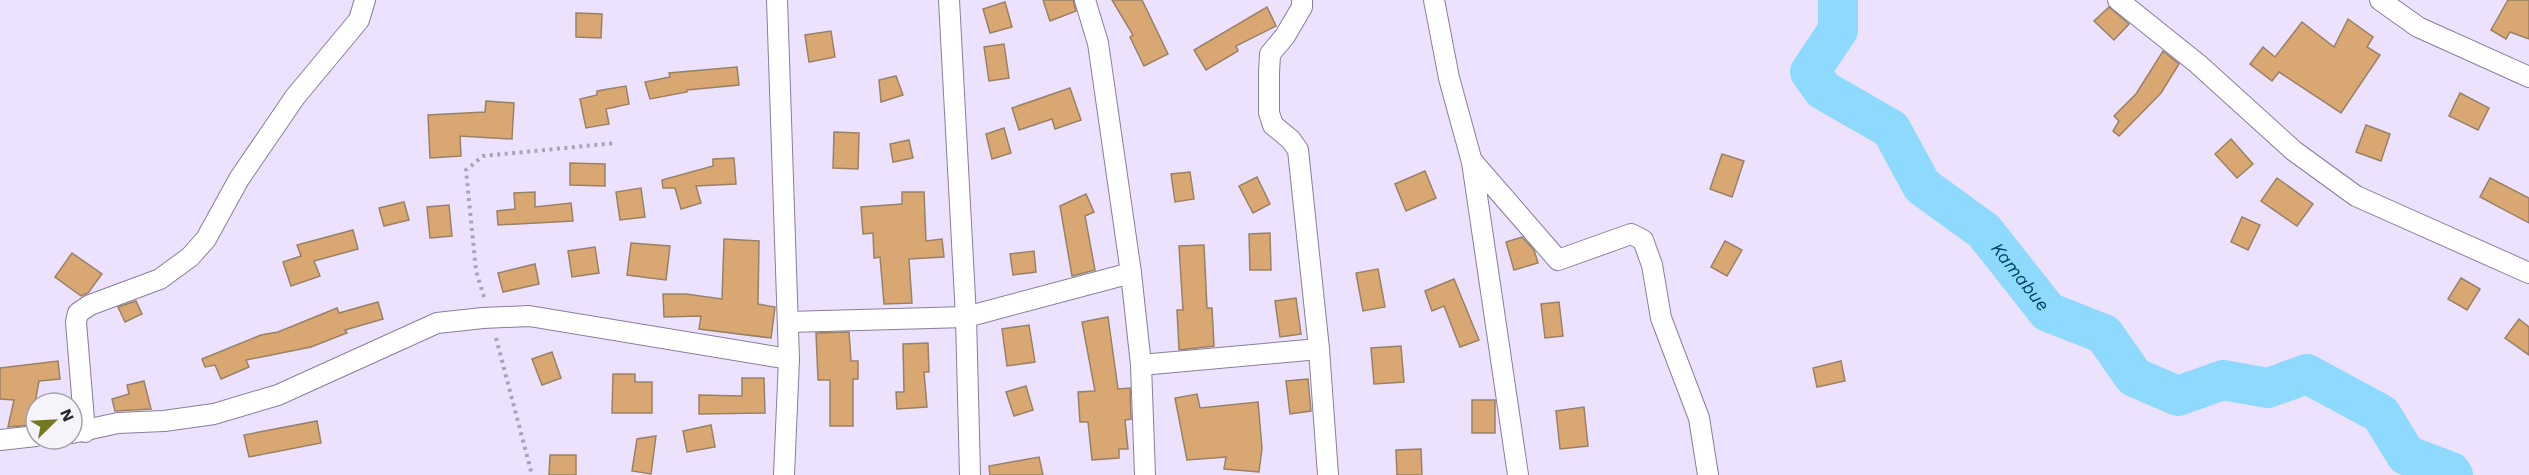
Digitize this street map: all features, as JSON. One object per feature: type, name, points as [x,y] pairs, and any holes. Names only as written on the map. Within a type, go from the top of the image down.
[{"type":"street","points":[[78,391],[76,322],[78,313],[90,305],[160,279],[190,258],[206,239],[240,179],[295,97],[359,20],[365,0]]},
{"type":"street","points":[[777,0],[789,322],[784,475]]},
{"type":"street","points":[[949,0],[966,317],[970,475]]},
{"type":"street","points":[[1085,0],[1098,43],[1131,273],[1141,365],[1146,475]]},
{"type":"street","points":[[1302,0],[1302,7],[1286,36],[1270,54],[1269,112],[1273,125],[1291,140],[1298,150],[1319,350],[1328,475]]},
{"type":"street","points":[[1434,0],[1449,78],[1472,162],[1518,475]]},
{"type":"street","points":[[2118,0],[2198,64],[2294,151],[2356,196],[2529,273]]},
{"type":"street","points":[[2379,0],[2418,27],[2529,77]]},
{"type":"street","points":[[1472,162],[1558,260],[1631,234],[1643,240],[1652,266],[1661,318],[1699,418],[1708,475]]},
{"type":"street","points":[[789,322],[966,317],[1131,273]]},
{"type":"street","points":[[84,431],[118,423],[164,421],[214,414],[278,395],[437,323],[491,317],[529,316],[789,359]]},
{"type":"street","points":[[1141,365],[1319,350]]},
{"type":"street","points":[[0,440],[24,437]]},
{"type":"path","points":[[532,475],[491,317],[476,271],[465,170],[483,156],[616,143]]},
{"type":"building","points":[[1043,0],[1073,0],[1076,11],[1050,21]]},
{"type":"building","points":[[1112,0],[1142,0],[1168,54],[1144,66],[1130,37],[1133,35]]},
{"type":"building","points":[[2508,0],[2529,0],[2529,39],[2510,32],[2506,39],[2491,30]]},
{"type":"building","points":[[1005,2],[1012,27],[990,33],[983,9]]},
{"type":"building","points":[[1267,7],[1276,26],[1236,46],[1238,51],[1206,70],[1194,50]]},
{"type":"building","points":[[2109,7],[2129,24],[2114,40],[2094,21]]},
{"type":"building","points":[[576,13],[602,14],[601,38],[576,37]]},
{"type":"building","points":[[2348,19],[2373,37],[2367,47],[2380,55],[2341,113],[2279,72],[2272,81],[2250,64],[2263,47],[2275,57],[2302,22],[2334,47]]},
{"type":"building","points":[[831,31],[835,57],[809,62],[805,35]]},
{"type":"building","points":[[1004,44],[1009,78],[989,81],[984,47]]},
{"type":"building","points":[[2163,51],[2179,64],[2161,93],[2119,136],[2113,131],[2119,121],[2114,116],[2136,94]]},
{"type":"building","points":[[737,67],[739,85],[687,90],[687,92],[650,99],[645,82],[670,77],[669,73]]},
{"type":"building","points":[[896,76],[903,95],[881,102],[879,80]]},
{"type":"building","points":[[626,86],[629,104],[606,109],[609,124],[586,128],[580,99],[597,95],[597,91]]},
{"type":"building","points":[[1070,88],[1081,120],[1055,129],[1052,119],[1019,130],[1012,108]]},
{"type":"building","points":[[2460,93],[2489,108],[2478,130],[2449,116]]},
{"type":"building","points":[[486,101],[514,103],[512,139],[460,136],[461,156],[430,158],[428,115],[485,112]]},
{"type":"building","points":[[2366,125],[2390,134],[2381,161],[2356,152]]},
{"type":"building","points":[[1004,128],[1011,153],[992,159],[986,134]]},
{"type":"building","points":[[834,132],[859,133],[858,169],[833,168]]},
{"type":"building","points":[[2231,139],[2253,164],[2237,178],[2215,154]]},
{"type":"building","points":[[909,140],[913,158],[893,162],[890,144]]},
{"type":"building","points":[[1722,154],[1744,161],[1732,197],[1710,189]]},
{"type":"building","points":[[734,158],[736,184],[696,186],[701,203],[681,209],[675,188],[663,188],[662,180],[713,166],[713,159]]},
{"type":"building","points":[[570,163],[605,164],[605,186],[570,185]]},
{"type":"building","points":[[1425,171],[1436,198],[1406,211],[1395,184]]},
{"type":"building","points":[[1190,172],[1194,199],[1175,202],[1171,174]]},
{"type":"building","points":[[1257,177],[1270,204],[1253,213],[1239,186]]},
{"type":"building","points":[[2277,178],[2313,204],[2297,226],[2261,201]]},
{"type":"building","points":[[2490,178],[2529,198],[2529,223],[2480,197]]},
{"type":"building","points":[[641,188],[645,217],[620,220],[616,192]]},
{"type":"building","points":[[535,192],[535,207],[571,203],[573,221],[498,225],[497,211],[515,209],[514,193]]},
{"type":"building","points":[[902,192],[924,192],[926,241],[942,239],[944,257],[909,259],[912,303],[884,304],[880,257],[874,258],[873,233],[863,234],[861,207],[902,204]]},
{"type":"building","points":[[1086,194],[1094,212],[1085,216],[1095,270],[1072,276],[1060,206]]},
{"type":"building","points":[[404,202],[409,220],[384,226],[379,208]]},
{"type":"building","points":[[449,205],[452,236],[430,238],[427,207]]},
{"type":"building","points":[[2242,217],[2260,225],[2248,250],[2231,242]]},
{"type":"building","points":[[353,230],[358,249],[314,261],[320,276],[291,286],[283,262],[301,256],[297,245]]},
{"type":"building","points":[[1270,233],[1271,270],[1250,270],[1249,234]]},
{"type":"building","points":[[1522,237],[1534,250],[1538,263],[1514,270],[1506,242]]},
{"type":"building","points":[[724,239],[759,241],[758,304],[775,307],[771,338],[699,329],[701,316],[664,317],[663,294],[686,294],[722,299]]},
{"type":"building","points":[[1725,241],[1742,250],[1727,276],[1711,267]]},
{"type":"building","points":[[631,243],[670,246],[666,280],[627,275]]},
{"type":"building","points":[[1204,245],[1207,308],[1212,308],[1214,346],[1179,350],[1177,310],[1183,310],[1179,246]]},
{"type":"building","points":[[595,247],[599,273],[572,277],[568,251]]},
{"type":"building","points":[[1034,251],[1036,272],[1013,275],[1010,254]]},
{"type":"building","points":[[72,253],[102,274],[88,293],[81,296],[55,277]]},
{"type":"building","points":[[535,264],[539,284],[503,292],[498,273]]},
{"type":"building","points":[[1378,269],[1385,307],[1363,311],[1356,273]]},
{"type":"building","points":[[2461,278],[2480,289],[2467,310],[2448,299]]},
{"type":"building","points":[[1454,279],[1479,340],[1460,347],[1444,306],[1432,311],[1425,291]]},
{"type":"building","points":[[1296,298],[1301,334],[1280,337],[1275,301]]},
{"type":"building","points":[[136,301],[142,314],[125,322],[118,307]]},
{"type":"building","points":[[378,302],[383,319],[345,330],[347,333],[311,347],[246,360],[249,367],[221,379],[215,365],[205,367],[202,359],[337,308],[339,313]]},
{"type":"building","points":[[1559,302],[1563,336],[1545,338],[1541,304]]},
{"type":"building","points":[[1108,317],[1118,389],[1130,388],[1131,419],[1125,420],[1128,449],[1119,449],[1119,458],[1092,460],[1088,422],[1080,422],[1078,392],[1095,391],[1082,322]]},
{"type":"building","points":[[2519,319],[2529,327],[2529,355],[2505,338]]},
{"type":"building","points":[[1029,325],[1035,362],[1007,366],[1002,329]]},
{"type":"building","points":[[849,332],[851,361],[858,361],[858,379],[853,379],[853,426],[830,426],[830,380],[818,380],[816,333]]},
{"type":"building","points":[[928,343],[929,372],[924,372],[927,407],[897,409],[896,392],[904,392],[903,344]]},
{"type":"building","points":[[1401,346],[1404,382],[1374,384],[1371,348]]},
{"type":"building","points":[[552,352],[561,378],[542,385],[532,359]]},
{"type":"building","points":[[58,361],[60,379],[39,381],[37,391],[24,391],[24,426],[8,427],[14,400],[0,399],[0,368]]},
{"type":"building","points":[[1841,361],[1845,381],[1817,387],[1813,368]]},
{"type":"building","points":[[613,374],[635,374],[635,382],[652,382],[652,413],[612,413]]},
{"type":"building","points":[[742,378],[764,378],[765,413],[699,414],[699,395],[742,396]]},
{"type":"building","points":[[1308,379],[1311,411],[1290,414],[1286,381]]},
{"type":"building","points":[[144,381],[151,409],[115,411],[112,399],[129,394],[127,385]]},
{"type":"building","points":[[1026,386],[1033,410],[1014,416],[1006,392]]},
{"type":"building","points":[[1197,394],[1200,408],[1258,402],[1262,448],[1259,472],[1224,469],[1226,457],[1187,460],[1175,398]]},
{"type":"building","points":[[1472,400],[1495,400],[1495,433],[1472,433]]},
{"type":"building","points":[[1584,407],[1588,446],[1560,449],[1556,411]]},
{"type":"building","points":[[317,421],[321,443],[249,457],[244,435]]},
{"type":"building","points":[[711,425],[715,447],[687,452],[683,431]]},
{"type":"building","points":[[656,436],[651,474],[632,471],[637,439]]},
{"type":"building","points":[[1421,449],[1422,475],[1397,475],[1396,450]]},
{"type":"building","points":[[550,455],[576,455],[576,475],[549,475]]},
{"type":"building","points":[[1039,457],[1043,475],[990,475],[989,466]]},
{"type":"waterway","name":"Kamabue","points":[[1838,0],[1838,30],[1810,72],[1823,90],[1891,129],[1922,186],[1984,231],[2048,312],[2104,334],[2134,377],[2178,396],[2223,380],[2268,388],[2307,374],[2381,414],[2406,455],[2451,472],[2453,475]]}]
